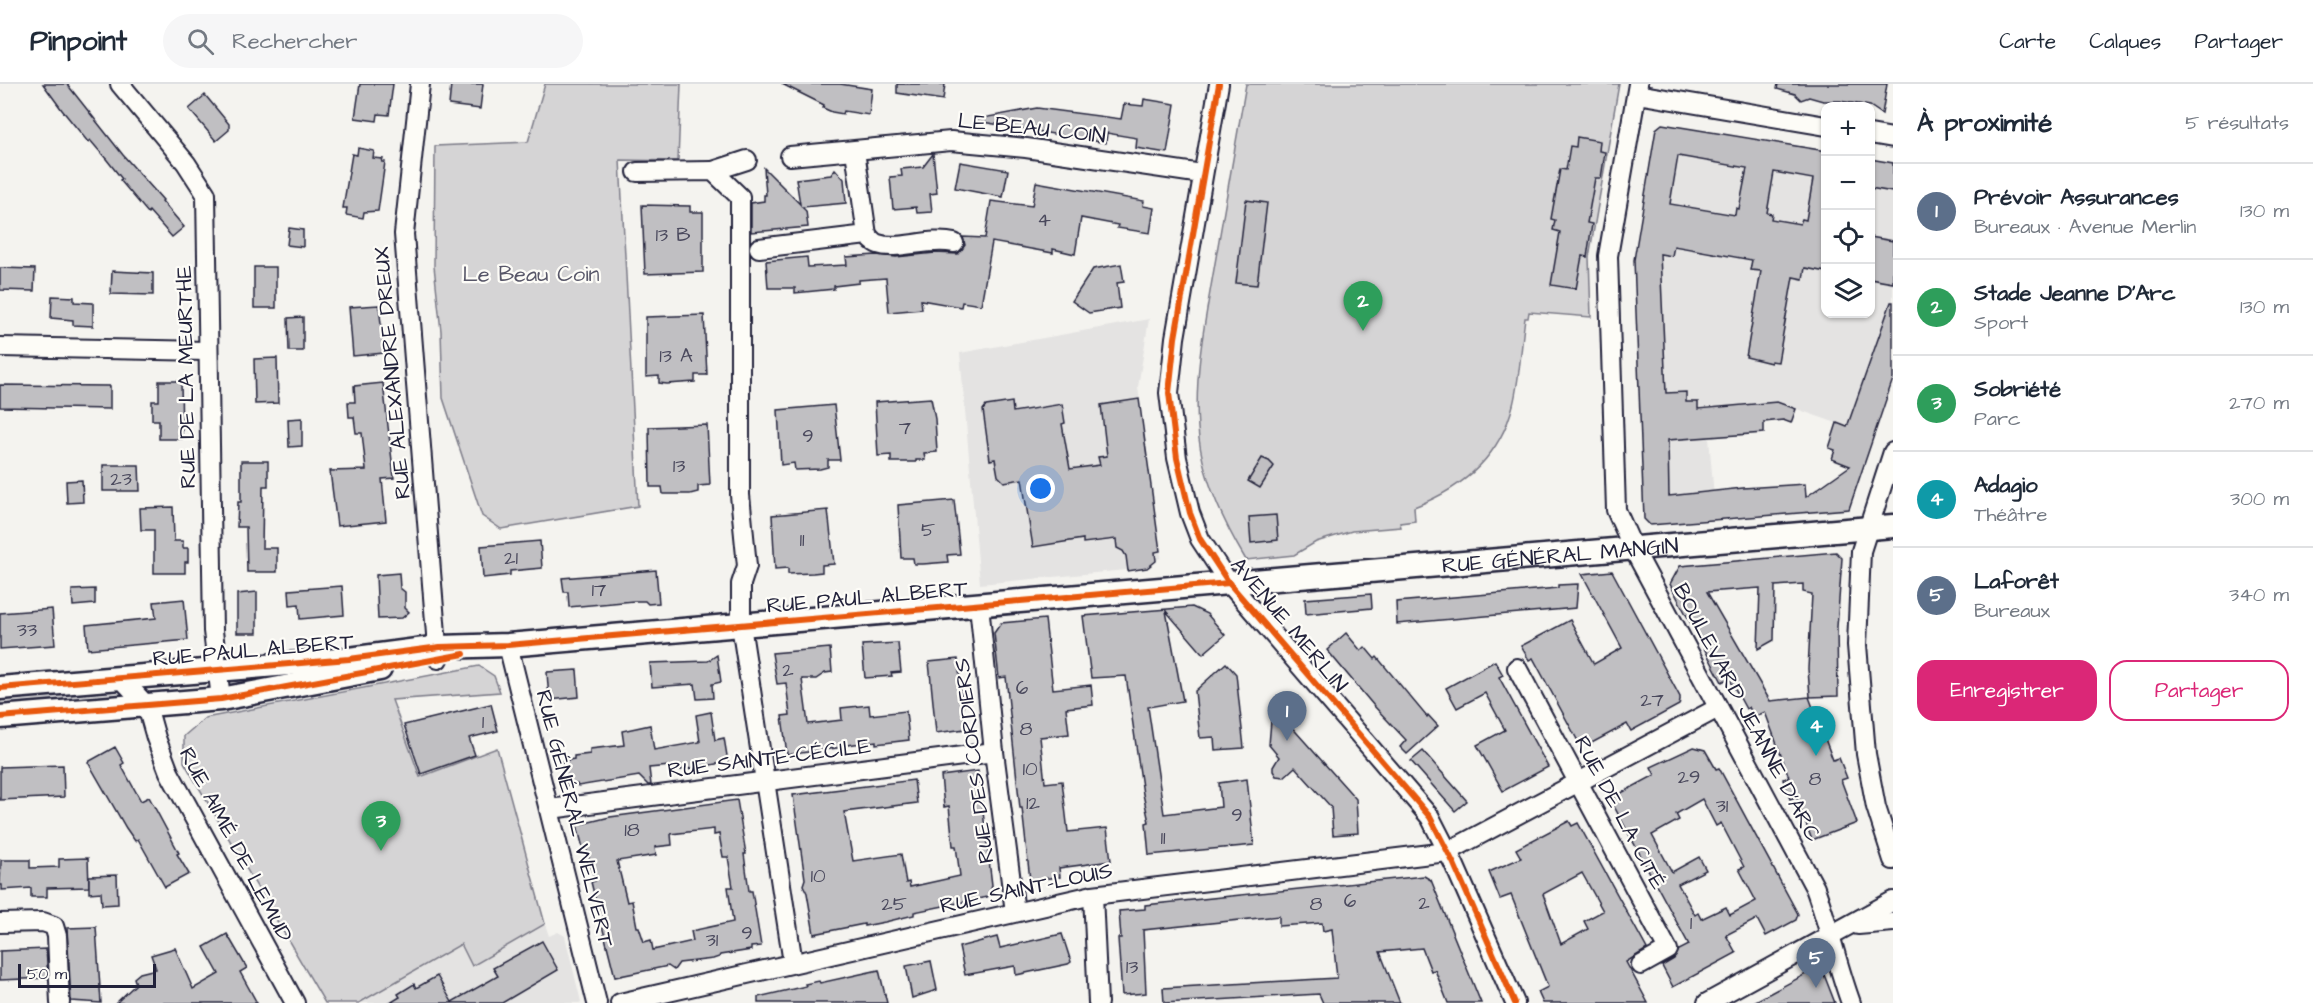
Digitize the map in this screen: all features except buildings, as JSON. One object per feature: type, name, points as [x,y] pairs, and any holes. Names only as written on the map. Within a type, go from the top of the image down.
[{"type":"main road","name":"RUE GÉNÉRAL MANGIN","points":[[1229,583],[1893,526]]},
{"type":"main road","name":"RUE PAUL ALBERT","points":[[0,688],[438,653],[1229,583]]},
{"type":"main road","name":"RUE PAUL ALBERT","points":[[0,717],[220,699],[438,653]]},
{"type":"street","name":"RUE DE LA MEURTHE","points":[[120,84],[186,164],[206,194],[213,631],[220,699]]},
{"type":"street","name":"RUE ALEXANDRE DREUX","points":[[420,84],[404,234],[438,653]]},
{"type":"street","name":"AVENUE MERLIN","points":[[1219,84],[1175,338],[1169,393],[1177,458],[1190,513],[1200,539],[1229,583],[1430,817],[1448,852],[1515,1003]]},
{"type":"street","points":[[1638,89],[1821,125]]},
{"type":"street","name":"BOULEVARD JEANNE D'ARC","points":[[1638,89],[1608,256],[1616,510],[1633,548],[1815,888],[1827,921],[1837,965],[1851,1003]]},
{"type":"street","points":[[1875,135],[1893,138]]},
{"type":"street","name":"LE BEAU COIN","points":[[790,156],[951,141],[1026,148],[1202,174]]},
{"type":"street","points":[[855,151],[867,235],[876,244],[890,246],[928,241],[954,243]]},
{"type":"street","points":[[637,172],[713,171],[747,160]]},
{"type":"street","points":[[713,171],[740,197],[740,495],[747,566],[741,585],[741,625],[793,963]]},
{"type":"street","points":[[759,248],[867,235]]},
{"type":"street","points":[[0,347],[208,351]]},
{"type":"street","points":[[1893,452],[1861,551],[1858,634],[1866,754],[1876,807],[1893,860]]},
{"type":"street","name":"RUE DES CORDIERS","points":[[979,605],[994,752],[1015,912]]},
{"type":"street","name":"RUE GÉNÉRAL WELVERT","points":[[508,645],[597,1003]]},
{"type":"street","name":"RUE DE LA CITÉ","points":[[1517,668],[1668,950],[1641,965]]},
{"type":"street","name":"RUE AIMÉ DE LEMUD","points":[[121,678],[147,706],[169,772],[296,1003]]},
{"type":"street","points":[[1448,852],[1718,708]]},
{"type":"street","name":"RUE SAINTE-CÉCILE","points":[[550,809],[994,752]]},
{"type":"street","name":"RUE SAINT-LOUIS","points":[[620,1003],[1093,895],[1448,852]]},
{"type":"street","points":[[1093,895],[1098,1003]]},
{"type":"street","points":[[1707,1003],[1893,901]]},
{"type":"street","points":[[0,923],[43,922],[54,926],[57,936],[60,1003]]},
{"type":"street","points":[[1850,925],[1893,922]]},
{"type":"shaded area","points":[[1662,124],[1821,150],[1821,318],[1875,318],[1875,160],[1893,163],[1893,379],[1873,436],[1777,402],[1762,403],[1764,433],[1709,438],[1716,520],[1650,525],[1644,519],[1634,260],[1656,129]]},
{"type":"shaded area","points":[[1149,319],[1138,387],[1161,557],[1147,568],[980,584],[960,353]]},
{"type":"shaded area","points":[[545,924],[549,936],[558,932],[565,936],[581,1002],[579,1003],[359,1003],[461,944],[472,966]]},
{"type":"green space","name":"Le Beau Coin","points":[[545,84],[681,84],[678,161],[620,160],[638,506],[501,529],[482,516],[443,398],[441,331],[434,266],[435,146],[528,142]]},
{"type":"green space","points":[[1246,84],[1619,84],[1589,257],[1591,317],[1529,312],[1528,318],[1525,318],[1513,405],[1499,440],[1488,455],[1463,481],[1414,507],[1415,521],[1400,523],[1401,527],[1352,531],[1316,542],[1294,555],[1246,560],[1221,513],[1208,480],[1200,446],[1197,408],[1204,328]]},
{"type":"green space","points":[[479,666],[494,676],[500,692],[392,700],[420,777],[497,748],[545,924],[472,966],[461,944],[359,1003],[325,1003],[184,762],[184,736],[205,718]]},
{"type":"green space","points":[[121,685],[121,697],[0,707],[0,696]]},
{"type":"cycle path","points":[[1219,84],[1175,338],[1169,393],[1177,458],[1190,513],[1200,539],[1229,583],[1430,817],[1454,864],[1515,1003]]},
{"type":"cycle path","points":[[0,688],[349,659],[440,647],[508,645],[1229,583]]},
{"type":"cycle path","points":[[0,717],[221,699],[464,654]]},
{"type":"place","name":"Stade Jeanne D'Arc","points":[[1363,331]]},
{"type":"place","name":"Prévoir Assurances","points":[[1287,741]]},
{"type":"place","name":"Adagio","points":[[1816,756]]},
{"type":"place","name":"Sobriété","points":[[381,851]]},
{"type":"place","name":"Laforêt","points":[[1816,988]]}]
